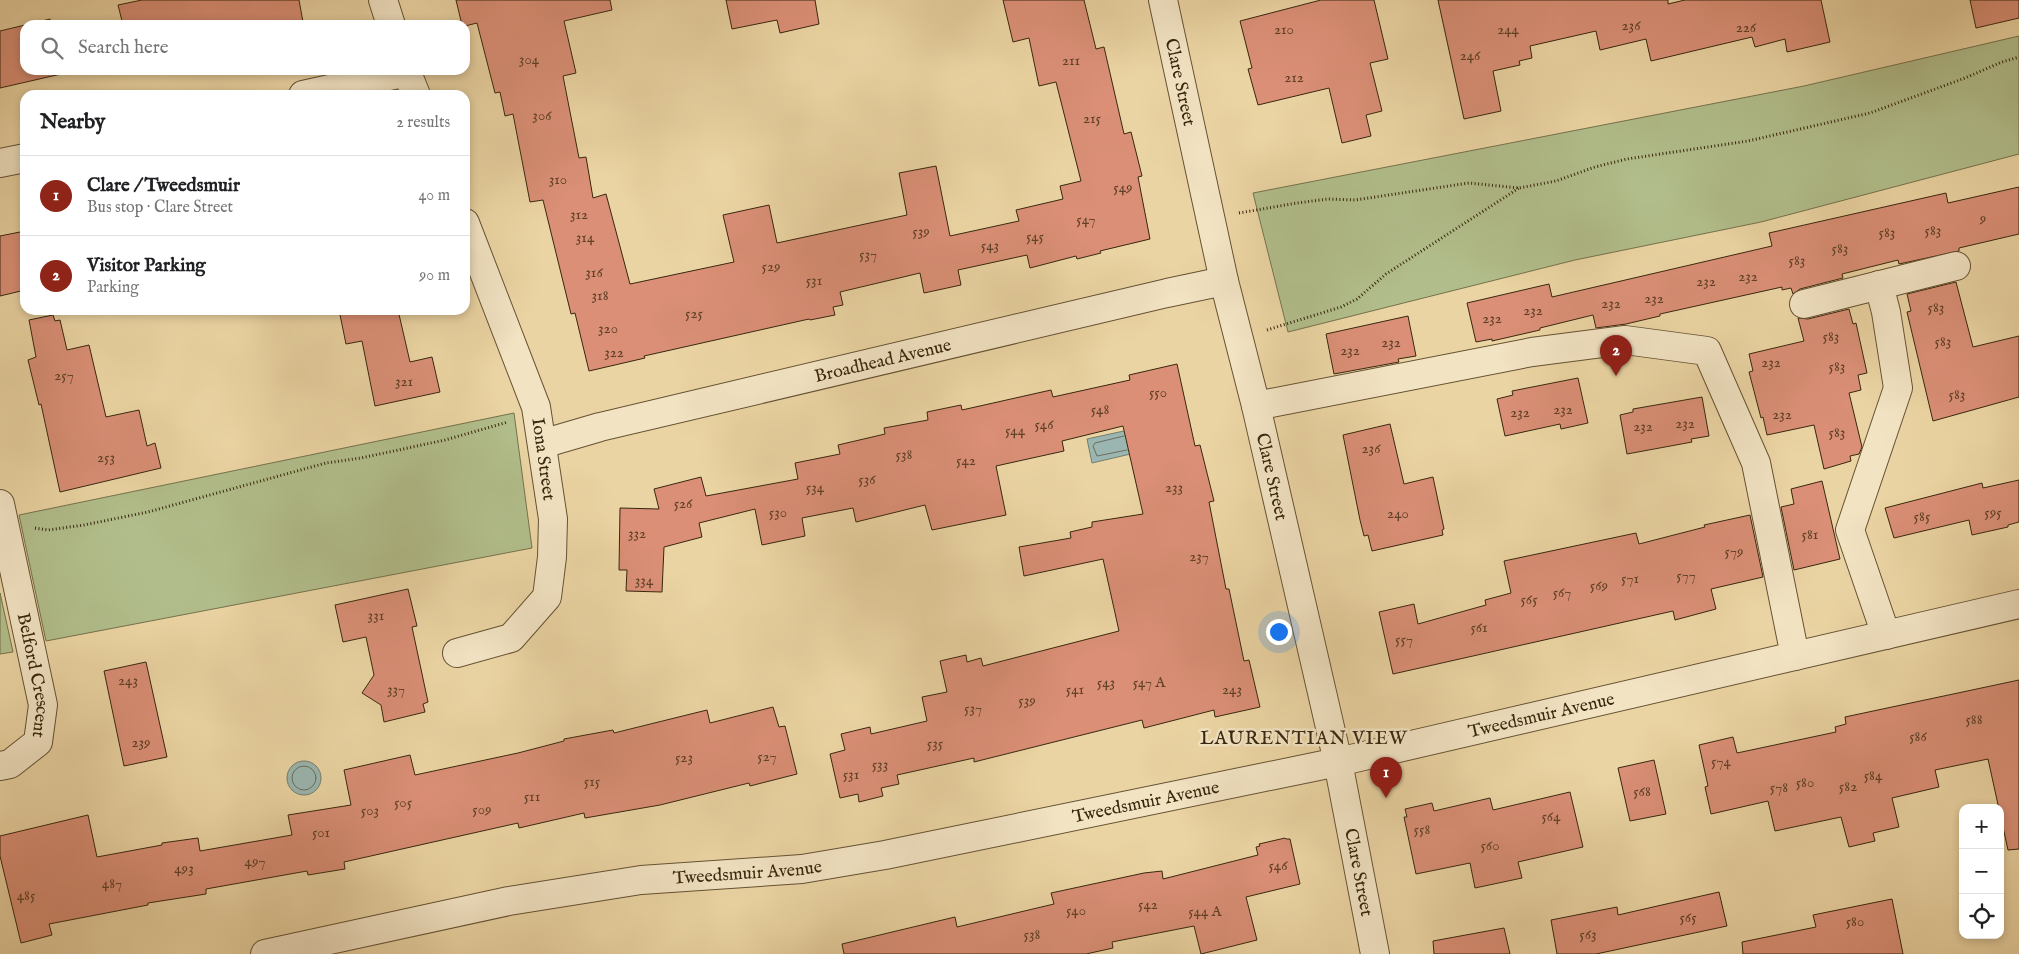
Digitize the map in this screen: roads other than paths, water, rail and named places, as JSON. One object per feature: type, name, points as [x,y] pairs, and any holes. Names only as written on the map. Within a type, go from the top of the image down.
[{"type":"street","points":[[383,0],[389,20]]},
{"type":"street","name":"Clare Street","points":[[1163,0],[1224,281],[1256,406],[1338,762],[1375,954]]},
{"type":"street","points":[[336,90],[409,79]]},
{"type":"street","points":[[0,163],[20,159]]},
{"type":"street","name":"Iona Street","points":[[457,653],[512,638],[547,597],[552,557],[553,519],[536,407],[470,236]]},
{"type":"street","points":[[1804,304],[1956,266]]},
{"type":"street","name":"Broadhead Avenue","points":[[542,444],[600,427],[1167,292],[1224,281]]},
{"type":"street","points":[[1879,285],[1886,312],[1898,388],[1850,530],[1886,635]]},
{"type":"street","points":[[1256,406],[1532,352],[1625,340],[1707,351],[1756,463],[1795,656]]},
{"type":"street","name":"Belford Crescent","points":[[0,766],[10,764],[38,742],[43,705],[2,514]]},
{"type":"street","name":"Tweedsmuir Avenue","points":[[265,954],[509,901],[613,884],[641,880],[802,869],[885,855],[1338,762],[2019,604]]},
{"type":"water","points":[[1133,429],[1139,452],[1092,463],[1087,439]]},
{"type":"water","points":[[304,761],[316,766],[321,778],[316,790],[304,795],[292,790],[287,778],[292,766]]},
{"type":"place","name":"Visitor Parking","points":[[1616,376]]},
{"type":"place","name":"Clare / Tweedsmuir","points":[[1386,798]]},
{"type":"district","name":"LAURENTIAN VIEW","points":[[1304,737]]}]
